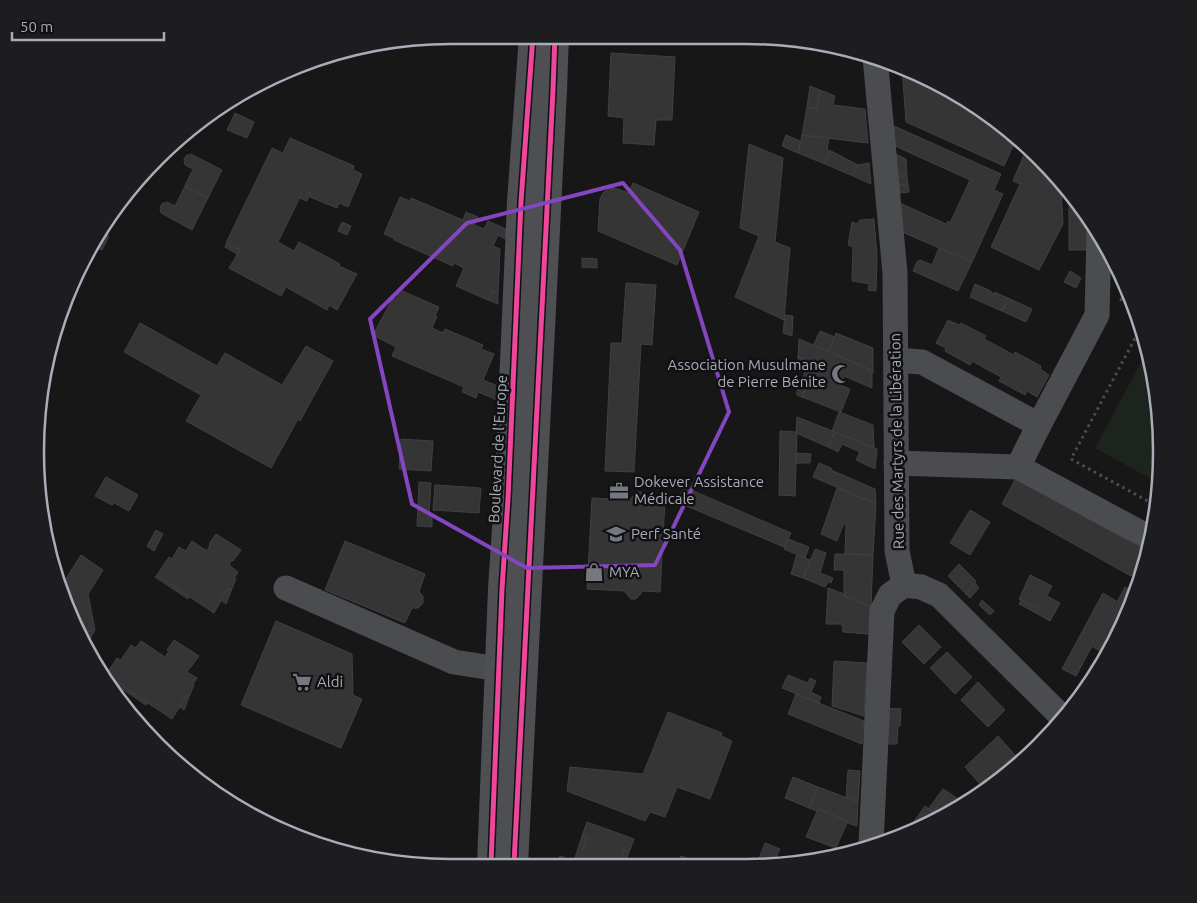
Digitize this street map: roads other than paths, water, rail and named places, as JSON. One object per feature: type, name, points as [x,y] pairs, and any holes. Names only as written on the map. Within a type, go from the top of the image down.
[{"type":"main road","name":"Boulevard de l'Europe","points":[[514,859],[511,670],[502,589],[508,498],[521,202],[532,44]]},
{"type":"main road","name":"Boulevard de l'Europe","points":[[492,859],[511,670],[553,90],[555,44]]},
{"type":"street","name":"Rue des Martyrs de la Libération","points":[[876,65],[895,273],[897,551],[904,585]]},
{"type":"street","points":[[1018,467],[1097,315],[1099,247]]},
{"type":"street","points":[[896,360],[922,362],[1039,425]]},
{"type":"street","points":[[896,463],[1018,467],[1144,535]]},
{"type":"street","points":[[871,840],[882,611],[890,595],[904,585],[921,587],[939,595],[1058,713]]},
{"type":"street","points":[[286,588],[454,662],[511,670]]},
{"type":"place","name":"Association Musulmane de Pierre Bénite","points":[[841,374]]},
{"type":"place","name":"Dokever Assistance Médicale","points":[[619,491]]},
{"type":"place","name":"Perf Santé","points":[[616,534]]},
{"type":"place","name":"MYA","points":[[594,572]]},
{"type":"place","name":"Aldi","points":[[302,682]]}]
